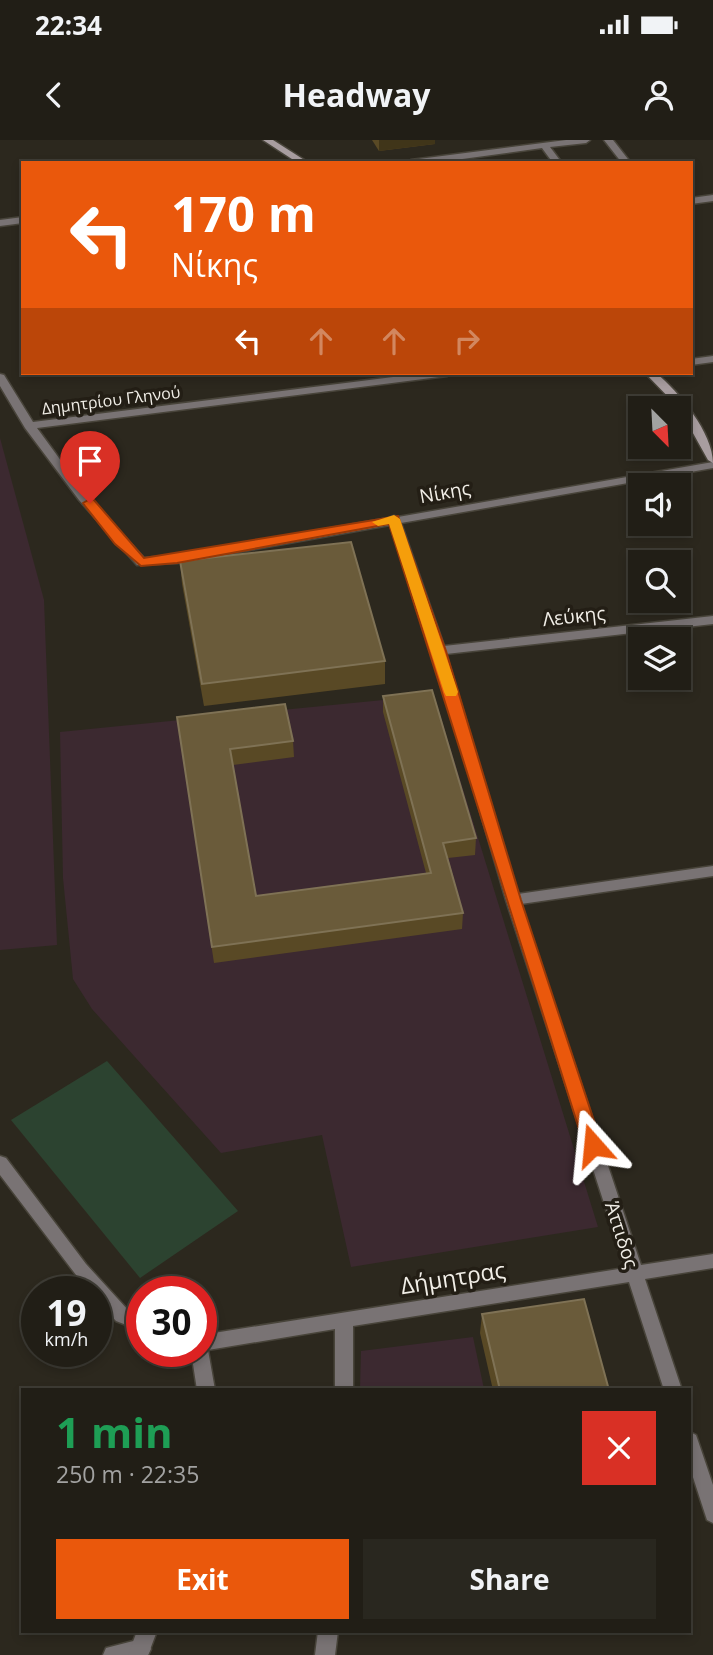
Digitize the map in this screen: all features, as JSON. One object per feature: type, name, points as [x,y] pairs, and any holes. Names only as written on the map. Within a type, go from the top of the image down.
[{"type":"main road","points":[[267,140],[302,161]]},
{"type":"main road","points":[[653,375],[667,386],[684,408],[713,460]]},
{"type":"street","points":[[445,161],[586,140]]},
{"type":"street","points":[[608,140],[625,161]]},
{"type":"street","points":[[545,146],[556,161]]},
{"type":"street","points":[[693,201],[713,198]]},
{"type":"street","points":[[0,223],[21,220]]},
{"type":"street","points":[[693,362],[713,359]]},
{"type":"street","name":"Δημητρίου Γληνού","points":[[29,426],[431,375]]},
{"type":"street","points":[[0,377],[29,426]]},
{"type":"street","name":"Νίκης","points":[[29,426],[120,542],[141,562],[177,559],[713,465]]},
{"type":"street","name":"Άττιδος","points":[[394,519],[439,651],[513,900],[672,1388]]},
{"type":"street","name":"Λεύκης","points":[[439,651],[713,620]]},
{"type":"street","points":[[513,900],[713,871]]},
{"type":"street","points":[[0,1163],[80,1269],[126,1317]]},
{"type":"street","name":"Δήμητρας","points":[[217,1340],[713,1261]]},
{"type":"street","points":[[344,1320],[344,1388]]},
{"type":"street","points":[[202,1367],[206,1388]]},
{"type":"street","points":[[691,1444],[713,1514]]},
{"type":"street","points":[[325,1655],[328,1633]]},
{"type":"street","points":[[113,1655],[142,1645]]},
{"type":"shaded area","points":[[0,438],[44,600],[57,945],[0,950]]},
{"type":"shaded area","points":[[434,695],[598,1227],[351,1267],[322,1135],[221,1153],[92,1009],[73,979],[63,878],[60,732]]},
{"type":"shaded area","points":[[473,1337],[484,1388],[360,1388],[361,1351]]},
{"type":"green space","points":[[107,1061],[238,1211],[143,1276],[138,1276],[11,1120]]},
{"type":"building","points":[[351,542],[385,661],[202,684],[180,561]]},
{"type":"building","points":[[432,690],[476,838],[443,843],[463,913],[212,947],[177,717],[285,704],[293,741],[230,749],[256,896],[431,873],[383,696]]},
{"type":"building","points":[[584,1299],[608,1388],[500,1388],[482,1314]]},
{"type":"slow traffic","points":[[378,522],[394,519],[451,692]]},
{"type":"route","points":[[90,503],[120,542],[141,562],[177,559],[394,519],[439,651],[513,900],[593,1145]]}]
